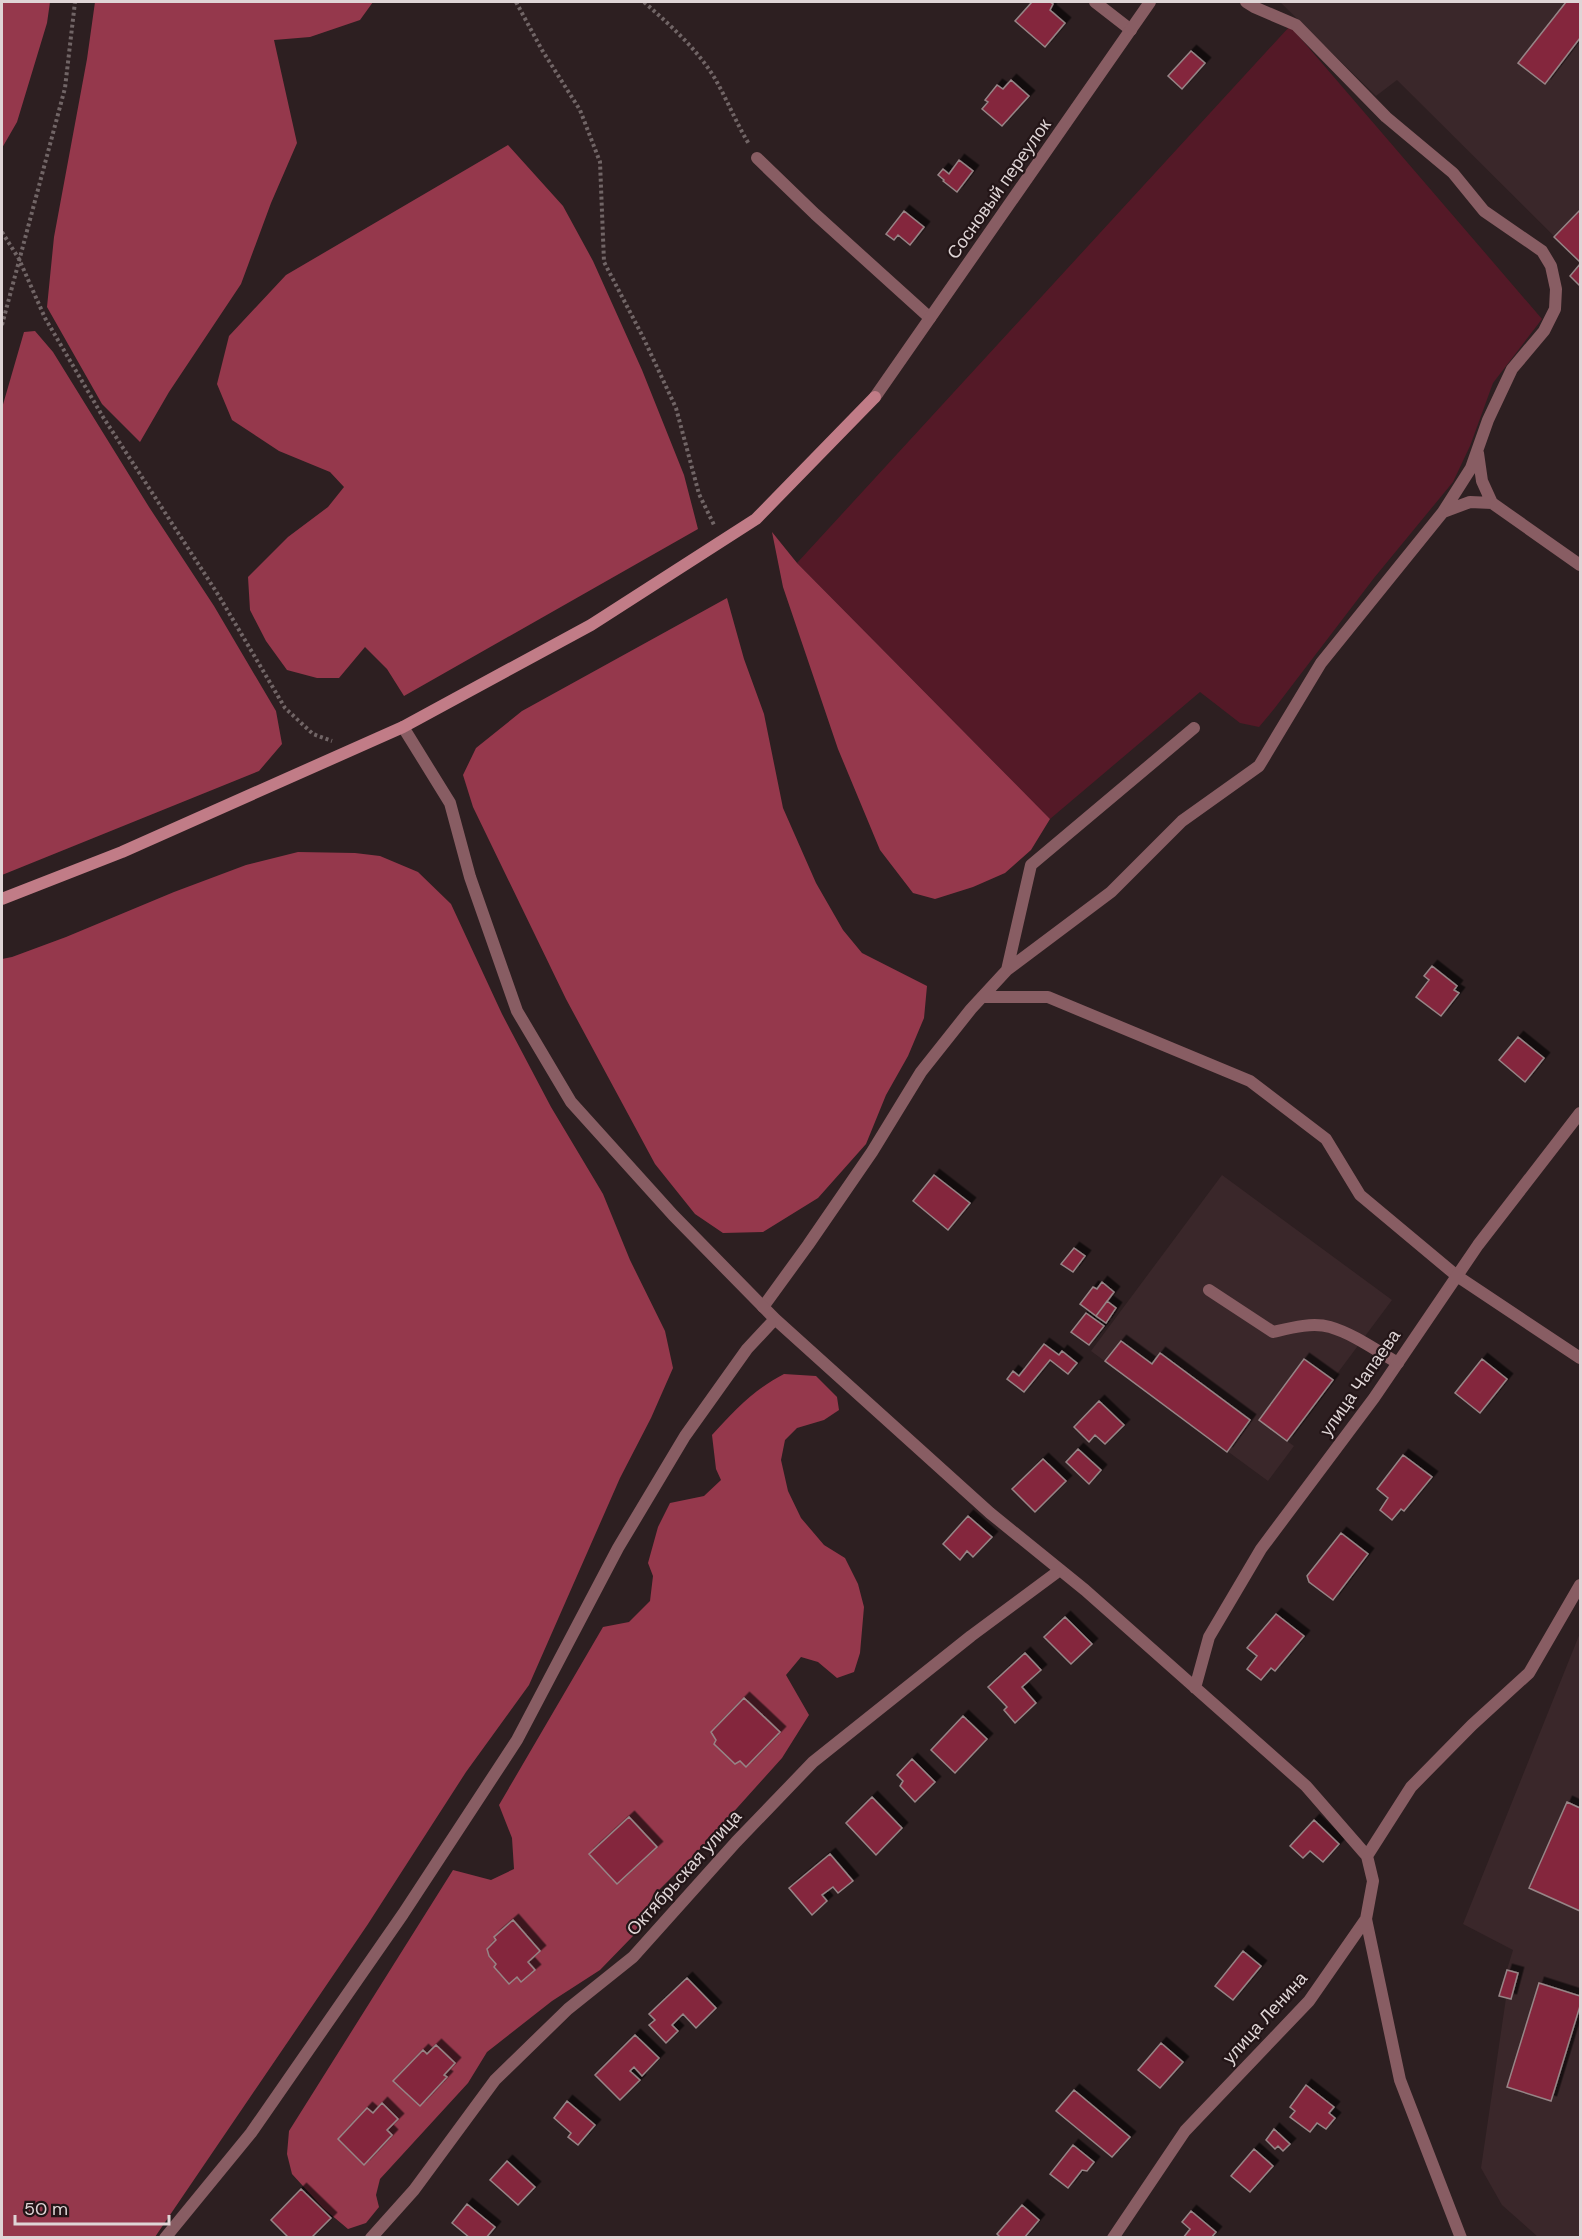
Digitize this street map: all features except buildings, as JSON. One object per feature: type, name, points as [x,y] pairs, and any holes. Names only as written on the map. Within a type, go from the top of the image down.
[{"type":"street","points":[[1095,2],[1131,30]]},
{"type":"street","name":"Сосновый переулок","points":[[722,541],[756,519],[875,397],[1150,2]]},
{"type":"street","points":[[763,1306],[872,1152],[921,1072],[982,996],[1007,970],[1112,892],[1182,821],[1258,766],[1321,663],[1443,512],[1472,468],[1488,420],[1512,369],[1544,331],[1555,309],[1556,289],[1551,266],[1542,251],[1484,212],[1453,173],[1386,117],[1296,24],[1246,2]]},
{"type":"street","points":[[758,158],[815,214],[930,318]]},
{"type":"street","points":[[1478,450],[1482,481],[1492,503],[1581,565]]},
{"type":"street","points":[[1443,512],[1470,502],[1492,503]]},
{"type":"street","points":[[2,898],[122,852],[403,727],[591,625],[722,541]]},
{"type":"street","points":[[403,727],[450,802],[470,877],[517,1011],[571,1102],[674,1215],[775,1319],[990,1513],[1060,1570],[1306,1786],[1367,1856],[1411,1787],[1472,1725],[1529,1673],[1581,1586]]},
{"type":"street","points":[[1007,970],[1031,866],[1194,728]]},
{"type":"street","points":[[982,996],[1048,997],[1250,1081],[1326,1139],[1360,1195],[1457,1276],[1581,1358]]},
{"type":"street","name":"улица Чапаева","points":[[1195,1688],[1209,1637],[1262,1549],[1398,1363],[1478,1245],[1581,1113]]},
{"type":"street","points":[[1209,1290],[1273,1332],[1301,1326],[1329,1327],[1398,1363]]},
{"type":"street","points":[[165,2238],[251,2133],[403,1914],[517,1740],[618,1548],[686,1436],[747,1349],[775,1319]]},
{"type":"street","name":"Октябрьская улица","points":[[371,2238],[414,2190],[495,2080],[568,2009],[633,1957],[736,1842],[813,1762],[970,1636],[1060,1570]]},
{"type":"street","name":"улица Ленина","points":[[1113,2238],[1185,2131],[1309,2001],[1366,1919],[1372,1881],[1367,1856]]},
{"type":"street","points":[[1366,1919],[1400,2080],[1461,2238]]},
{"type":"path","points":[[2,325],[65,88],[75,2]]},
{"type":"path","points":[[516,2],[542,50],[580,110],[600,162],[604,262],[643,337],[676,408],[699,494],[722,541]]},
{"type":"path","points":[[644,2],[682,36],[714,77],[734,119],[758,158]]},
{"type":"path","points":[[2,232],[19,259],[45,318],[103,417],[213,587],[285,708],[313,734],[352,749]]},
{"type":"shaded area","points":[[2,2],[50,2],[47,23],[17,122],[2,148]]},
{"type":"shaded area","points":[[95,2],[373,2],[360,20],[310,37],[274,40],[297,143],[271,203],[241,284],[169,392],[140,442],[102,404],[47,307],[54,237],[87,59]]},
{"type":"shaded area","points":[[1280,2],[1580,2],[1580,262],[1397,80],[1376,96]]},
{"type":"shaded area","points":[[1290,26],[1542,319],[1493,383],[1470,446],[1453,482],[1374,578],[1259,727],[1240,723],[1200,692],[1050,819],[797,563]]},
{"type":"shaded area","points":[[508,145],[563,206],[593,261],[642,370],[684,475],[698,529],[404,696],[387,669],[365,647],[339,678],[317,678],[287,670],[266,641],[250,610],[248,577],[288,537],[328,507],[344,487],[330,472],[279,451],[232,420],[217,384],[229,336],[286,275]]},
{"type":"shaded area","points":[[35,331],[53,352],[149,507],[214,606],[276,711],[282,744],[259,771],[2,875],[2,408],[24,332]]},
{"type":"shaded area","points":[[772,532],[797,563],[1050,819],[1031,850],[1005,873],[973,887],[935,899],[913,893],[880,850],[838,749],[783,587]]},
{"type":"shaded area","points":[[727,598],[744,659],[764,714],[783,808],[816,883],[843,930],[862,953],[927,986],[924,1018],[908,1056],[886,1095],[866,1144],[818,1198],[763,1232],[723,1233],[695,1214],[655,1164],[566,999],[473,807],[463,775],[476,748],[522,711]]},
{"type":"shaded area","points":[[298,852],[380,856],[418,872],[451,904],[502,1014],[551,1107],[603,1194],[630,1260],[665,1331],[673,1368],[651,1418],[620,1478],[529,1685],[466,1772],[368,1924],[155,2237],[2,2237],[2,959],[66,937],[246,865]]},
{"type":"shaded area","points":[[1222,1175],[1392,1300],[1287,1441],[1294,1446],[1268,1481],[1091,1351]]},
{"type":"shaded area","points":[[784,1374],[816,1376],[837,1397],[839,1410],[824,1420],[797,1428],[785,1440],[781,1460],[788,1491],[801,1518],[824,1545],[845,1558],[858,1584],[864,1607],[860,1653],[854,1672],[837,1678],[818,1662],[801,1657],[786,1675],[809,1715],[782,1758],[702,1847],[653,1896],[633,1936],[600,1970],[552,2001],[487,2052],[468,2083],[380,2179],[376,2195],[379,2207],[366,2223],[348,2229],[323,2208],[292,2174],[287,2154],[289,2131],[453,1870],[491,1880],[514,1869],[512,1838],[499,1805],[603,1627],[629,1622],[650,1601],[653,1576],[648,1563],[658,1527],[670,1503],[704,1496],[721,1480],[716,1469],[712,1435],[754,1394]]},
{"type":"shaded area","points":[[1580,1633],[1580,2237],[1538,2237],[1502,2205],[1481,2168],[1506,1998],[1499,1996],[1513,1950],[1463,1924]]}]
